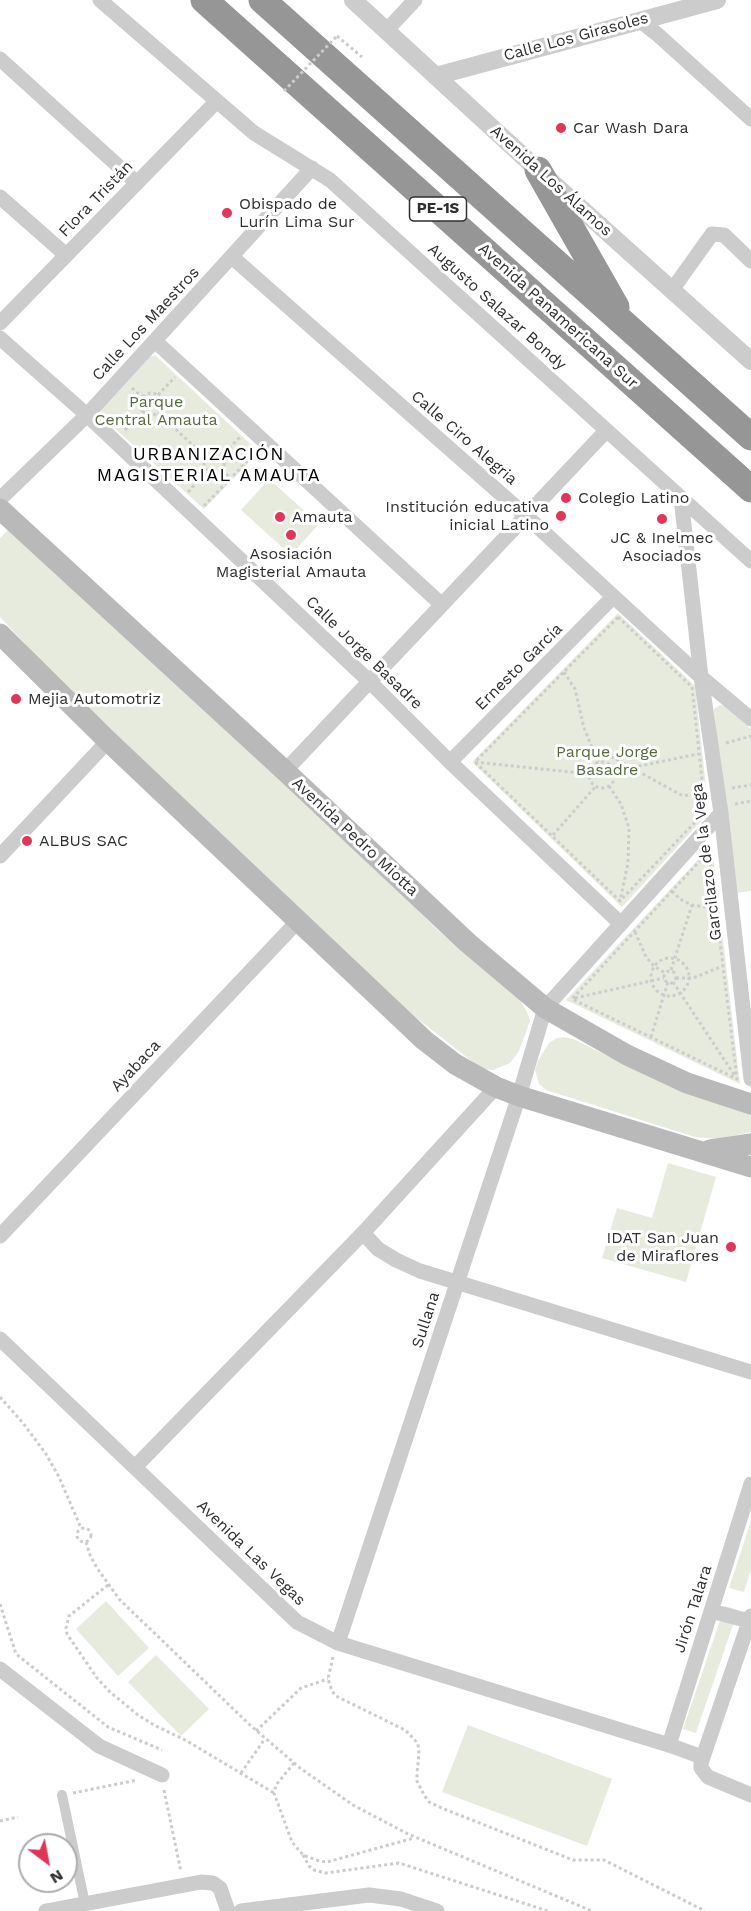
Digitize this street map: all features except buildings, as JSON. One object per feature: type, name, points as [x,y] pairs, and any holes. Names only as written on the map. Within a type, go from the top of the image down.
[{"type":"highway","name":"Avenida Panamericana Sur","points":[[204,0],[751,489]]},
{"type":"highway","name":"PE-1S","points":[[262,0],[751,437]]},
{"type":"highway","points":[[538,170],[627,326]]},
{"type":"main road","name":"Avenida Pedro Miotta","points":[[0,509],[468,943],[545,1008],[627,1055],[687,1083],[745,1087]]},
{"type":"main road","points":[[0,634],[108,741],[298,921],[424,1040],[455,1064],[496,1088],[751,1167]]},
{"type":"main road","points":[[701,1151],[751,1144]]},
{"type":"street","name":"Augusto Salazar Bondy","points":[[100,0],[254,133],[330,180],[751,561]]},
{"type":"street","name":"Avenida Los Álamos","points":[[353,0],[751,361]]},
{"type":"street","points":[[386,32],[415,0]]},
{"type":"street","name":"Calle Los Girasoles","points":[[436,76],[717,0]]},
{"type":"street","points":[[639,20],[751,119]]},
{"type":"street","points":[[0,59],[137,183]]},
{"type":"street","name":"Flora Tristán","points":[[0,323],[217,101]]},
{"type":"street","name":"Calle Los Maestros","points":[[0,499],[87,415],[312,168]]},
{"type":"street","points":[[0,197],[66,255]]},
{"type":"street","points":[[672,290],[712,234],[724,235],[751,261]]},
{"type":"street","name":"Calle Ciro Alegria","points":[[232,257],[526,516],[701,677],[751,719]]},
{"type":"street","name":"Calle Jorge Basadre","points":[[0,338],[87,415],[370,682],[450,762],[621,924]]},
{"type":"street","points":[[154,341],[442,605]]},
{"type":"street","points":[[285,771],[606,431]]},
{"type":"street","name":"Garcilazo de la Vega","points":[[681,498],[701,677],[710,791],[720,813],[737,957],[745,1087]]},
{"type":"street","name":"Ernesto García","points":[[450,762],[613,597]]},
{"type":"street","points":[[0,856],[108,741]]},
{"type":"street","points":[[545,1008],[720,813]]},
{"type":"street","name":"Ayabaca","points":[[0,1236],[298,921]]},
{"type":"street","name":"Sullana","points":[[338,1643],[519,1096],[545,1008]]},
{"type":"street","points":[[135,1467],[363,1233],[496,1088]]},
{"type":"street","points":[[363,1233],[378,1248],[396,1260],[457,1283],[751,1372]]},
{"type":"street","name":"Avenida Las Vegas","points":[[0,1339],[297,1622],[338,1643],[702,1757]]},
{"type":"street","name":"Jirón Talara","points":[[669,1745],[751,1484]]},
{"type":"street","points":[[711,1611],[750,1618],[702,1757],[701,1768],[704,1773],[751,1796]]},
{"type":"street","points":[[0,1669],[99,1746],[162,1775]]},
{"type":"street","points":[[62,1795],[85,1904]]},
{"type":"street","points":[[46,1911],[183,1884],[213,1882],[220,1888],[228,1911]]},
{"type":"street","points":[[241,1911],[369,1895],[401,1899],[437,1911]]},
{"type":"path","points":[[284,91],[337,36],[362,57]]},
{"type":"path","points":[[158,395],[176,376],[169,370]]},
{"type":"path","points":[[127,383],[142,397]]},
{"type":"path","points":[[151,393],[158,395],[162,406],[158,412],[152,415],[142,411],[139,405],[142,397],[151,393]]},
{"type":"path","points":[[122,432],[142,411]]},
{"type":"path","points":[[158,412],[207,458]]},
{"type":"path","points":[[221,457],[240,437]]},
{"type":"path","points":[[196,499],[204,506],[256,452]]},
{"type":"path","points":[[214,454],[221,457],[224,465],[222,470],[213,474],[207,471],[204,465],[207,458],[214,454]]},
{"type":"path","points":[[222,470],[231,479]]},
{"type":"path","points":[[188,492],[207,471]]},
{"type":"path","points":[[475,762],[618,617],[692,687],[698,754],[710,791],[698,819],[620,901]]},
{"type":"path","points":[[564,672],[575,689],[579,712],[598,762]]},
{"type":"path","points":[[722,745],[751,736]]},
{"type":"path","points":[[590,745],[683,796],[751,785]]},
{"type":"path","points":[[615,771],[698,754]]},
{"type":"path","points":[[450,762],[475,762],[589,774]]},
{"type":"path","points":[[475,762],[620,901]]},
{"type":"path","points":[[598,762],[610,764],[615,771],[615,779],[605,788],[596,786],[590,780],[589,774],[592,767],[598,762]]},
{"type":"path","points":[[552,835],[596,786]]},
{"type":"path","points":[[609,786],[621,804],[629,828],[628,863],[620,901]]},
{"type":"path","points":[[572,999],[709,851],[723,966],[745,1087]]},
{"type":"path","points":[[672,891],[692,905],[708,907],[716,906],[730,896]]},
{"type":"path","points":[[545,1008],[572,999],[651,981],[664,975],[671,970],[692,905]]},
{"type":"path","points":[[621,924],[634,932],[643,952],[668,982],[651,1037]]},
{"type":"path","points":[[668,982],[689,978],[723,966],[737,957]]},
{"type":"path","points":[[675,958],[685,964],[688,970],[689,978],[686,989],[681,993],[664,995],[657,992],[651,981],[651,975],[654,966],[660,960],[675,958]]},
{"type":"path","points":[[671,970],[674,972],[674,980],[681,993],[745,1087]]},
{"type":"path","points":[[572,999],[651,1037],[745,1087]]},
{"type":"path","points":[[0,1397],[46,1454],[59,1477],[81,1528]]},
{"type":"path","points":[[81,1528],[77,1537],[86,1542]]},
{"type":"path","points":[[81,1528],[91,1532],[86,1542]]},
{"type":"path","points":[[86,1542],[90,1555],[120,1600],[256,1731],[294,1763],[353,1804],[416,1838],[592,1911]]},
{"type":"path","points":[[108,1585],[74,1611],[67,1622],[67,1634],[86,1663],[110,1692],[138,1715],[274,1793]]},
{"type":"path","points":[[0,1604],[16,1654],[108,1727],[162,1750]]},
{"type":"path","points":[[338,1643],[328,1679],[332,1691],[336,1696],[405,1730],[414,1738],[419,1754],[417,1781],[423,1795],[436,1806],[573,1860],[604,1860],[705,1911]]},
{"type":"path","points":[[256,1731],[301,1688],[328,1679]]},
{"type":"path","points":[[241,1773],[265,1739]]},
{"type":"path","points":[[294,1763],[276,1785],[274,1793],[292,1842],[314,1870],[326,1874],[399,1863],[548,1911]]},
{"type":"path","points":[[62,1795],[162,1775],[183,1884]]},
{"type":"path","points":[[0,1821],[18,1818]]},
{"type":"path","points":[[303,1855],[319,1862],[327,1862],[416,1838]]},
{"type":"green space","name":"Parque Central Amauta","points":[[155,355],[259,452],[204,509],[100,415],[150,357]]},
{"type":"green space","name":"Amauta","points":[[269,479],[319,524],[291,555],[241,510]]},
{"type":"green space","points":[[12,526],[211,711],[438,930],[518,997],[530,1021],[519,1051],[510,1063],[493,1070],[482,1069],[401,1006],[86,709],[0,617],[0,538]]},
{"type":"green space","name":"Parque Jorge Basadre","points":[[618,613],[695,686],[708,806],[702,820],[622,907],[472,762]]},
{"type":"green space","points":[[720,705],[726,707],[751,729],[751,891],[736,893],[714,714],[714,709]]},
{"type":"green space","points":[[712,845],[740,1084],[566,1000]]},
{"type":"green space","points":[[564,1037],[573,1039],[618,1061],[751,1109],[751,1132],[719,1139],[695,1137],[546,1090],[539,1084],[535,1070],[538,1061],[549,1043]]},
{"type":"green space","points":[[668,1163],[716,1177],[686,1282],[602,1258],[617,1208],[652,1218]]},
{"type":"green space","points":[[751,1521],[751,1570],[744,1592],[729,1588]]},
{"type":"green space","points":[[106,1601],[149,1648],[118,1676],[76,1629]]},
{"type":"green space","points":[[725,1606],[738,1610],[696,1733],[683,1729]]},
{"type":"green space","points":[[156,1655],[209,1709],[181,1736],[128,1682]]},
{"type":"green space","points":[[468,1725],[612,1779],[587,1846],[442,1792]]},
{"type":"place","name":"Car Wash Dara","points":[[561,128]]},
{"type":"place","name":"Obispado de Lurín Lima Sur","points":[[227,213]]},
{"type":"place","name":"Colegio Latino","points":[[566,498]]},
{"type":"place","name":"Institución educativa inicial Latino","points":[[561,516]]},
{"type":"place","name":"Amauta","points":[[280,517]]},
{"type":"place","name":"JC & Inelmec Asociados","points":[[662,519]]},
{"type":"place","name":"Asosiación Magisterial Amauta","points":[[291,535]]},
{"type":"place","name":"Mejia Automotriz","points":[[16,699]]},
{"type":"place","name":"ALBUS SAC","points":[[27,841]]},
{"type":"place","name":"IDAT San Juan de Miraflores","points":[[731,1247]]},
{"type":"district","name":"URBANIZACIÓN MAGISTERIAL AMAUTA","points":[[209,465]]}]
